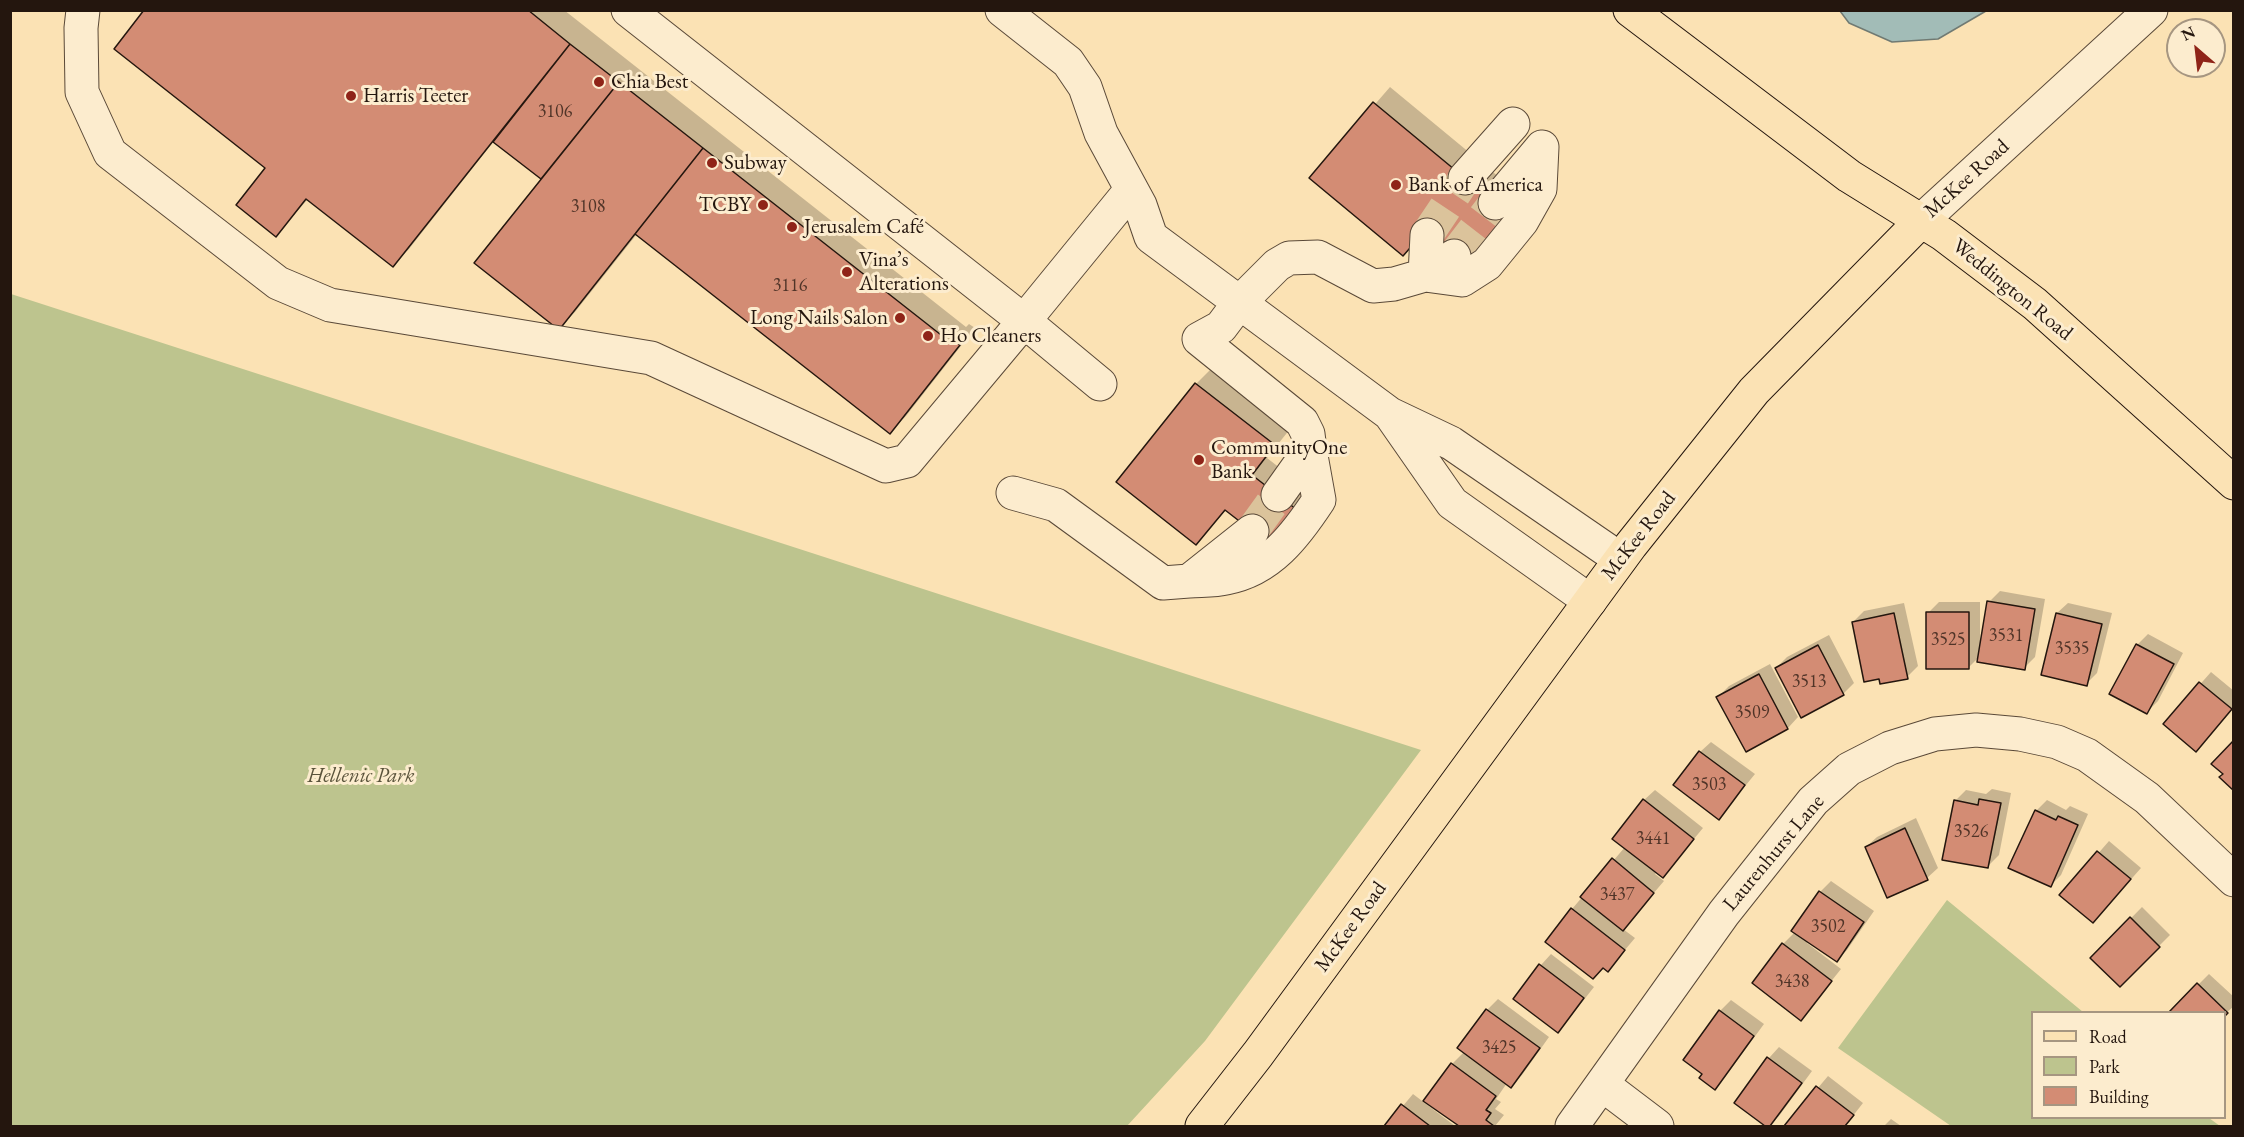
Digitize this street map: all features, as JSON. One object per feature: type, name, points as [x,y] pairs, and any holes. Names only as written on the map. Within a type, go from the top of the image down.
[{"type":"main road","name":"Weddington Road","points":[[1630,10],[1849,176],[1944,235],[2036,304],[2234,483]]},
{"type":"main road","name":"McKee Road","points":[[1202,1126],[1258,1054],[1620,559],[1754,391],[1921,221]]},
{"type":"street","points":[[83,10],[82,92],[110,153],[278,284],[330,305],[651,358],[886,466],[908,462],[1131,189]]},
{"type":"street","points":[[628,10],[1024,321],[1100,384]]},
{"type":"street","points":[[1002,10],[1068,62],[1085,87],[1101,133],[1140,205],[1151,237],[1390,414],[1452,443],[1620,559]]},
{"type":"street","name":"McKee Road","points":[[1921,221],[2151,10]]},
{"type":"street","points":[[1013,493],[1056,505],[1163,583],[1226,578],[1254,570],[1275,555],[1297,533],[1319,500],[1308,434],[1302,422],[1199,339],[1221,327],[1239,303],[1277,265],[1289,258],[1318,257],[1373,286],[1394,284],[1425,275],[1462,280],[1487,264],[1522,221],[1539,189],[1529,136],[1481,191]]},
{"type":"street","points":[[1425,275],[1441,246]]},
{"type":"street","points":[[1390,414],[1452,503],[1590,601]]},
{"type":"street","points":[[1278,495],[1310,450]]},
{"type":"street","points":[[1189,581],[1252,531]]},
{"type":"street","name":"Laurenhurst Lane","points":[[1572,1126],[1724,913],[1813,801],[1849,769],[1890,748],[1935,734],[1976,730],[2020,734],[2057,742],[2087,755],[2148,798],[2234,880]]},
{"type":"street","points":[[1603,1085],[1657,1126]]},
{"type":"green space","name":"Hellenic Park","points":[[11,294],[1421,750],[1205,1041],[1127,1126],[11,1126]]},
{"type":"green space","points":[[1947,900],[2082,1011],[2031,1011],[2031,1119],[2210,1119],[2220,1126],[1951,1126],[1838,1048]]},
{"type":"water","points":[[1840,11],[1986,11],[1938,39],[1892,42],[1849,23]]},
{"type":"building","name":"Harris Teeter","points":[[144,10],[528,10],[570,44],[393,267],[306,199],[276,237],[236,205],[265,168],[114,49]]},
{"type":"building","points":[[570,44],[619,82],[541,179],[493,142]]},
{"type":"building","points":[[619,82],[703,148],[559,330],[474,263]]},
{"type":"building","name":"Bank of America","points":[[1373,102],[1513,218],[1469,271],[1423,233],[1403,256],[1309,178]]},
{"type":"building","points":[[703,148],[950,342],[952,339],[960,345],[890,434],[635,234]]},
{"type":"building","name":"CommunityOne Bank","points":[[1195,383],[1275,445],[1252,475],[1301,513],[1274,548],[1225,510],[1196,545],[1116,482]]},
{"type":"building","points":[[1987,601],[2035,609],[2025,670],[1977,662]]},
{"type":"building","points":[[1926,612],[1969,612],[1969,669],[1926,669]]},
{"type":"building","points":[[1894,613],[1908,679],[1880,684],[1879,679],[1864,682],[1852,622]]},
{"type":"building","points":[[2056,613],[2102,624],[2087,686],[2041,675]]},
{"type":"building","points":[[2136,644],[2174,664],[2147,714],[2109,694]]},
{"type":"building","points":[[1818,645],[1844,695],[1801,718],[1775,668]]},
{"type":"building","points":[[1759,674],[1788,729],[1746,752],[1716,697]]},
{"type":"building","points":[[2199,682],[2232,709],[2196,752],[2163,724]]},
{"type":"building","points":[[2234,740],[2234,791],[2219,777],[2223,774],[2211,764]]},
{"type":"building","points":[[1699,751],[1745,785],[1719,820],[1673,785]]},
{"type":"building","points":[[1643,799],[1694,839],[1663,878],[1612,839]]},
{"type":"building","points":[[1979,799],[2001,803],[1988,868],[1942,860],[1954,800],[1978,805]]},
{"type":"building","points":[[2035,810],[2056,820],[2058,816],[2078,825],[2051,887],[2008,868]]},
{"type":"building","points":[[1905,828],[1928,880],[1887,898],[1865,847]]},
{"type":"building","points":[[2097,851],[2131,879],[2093,923],[2059,895]]},
{"type":"building","points":[[1612,858],[1654,893],[1623,931],[1580,897]]},
{"type":"building","points":[[1819,891],[1864,922],[1837,962],[1791,931]]},
{"type":"building","points":[[1571,908],[1625,950],[1608,972],[1603,968],[1593,979],[1545,942]]},
{"type":"building","points":[[2130,917],[2160,947],[2120,987],[2090,958]]},
{"type":"building","points":[[1782,943],[1832,981],[1801,1021],[1752,983]]},
{"type":"building","points":[[1539,964],[1584,998],[1558,1033],[1513,999]]},
{"type":"building","points":[[2197,983],[2226,1011],[2170,1011]]},
{"type":"building","points":[[1486,1009],[1540,1048],[1511,1088],[1457,1048]]},
{"type":"building","points":[[1719,1010],[1754,1036],[1715,1090],[1699,1078],[1702,1074],[1683,1060]]},
{"type":"building","points":[[1767,1057],[1802,1083],[1770,1126],[1765,1126],[1734,1103]]},
{"type":"building","points":[[1451,1063],[1496,1096],[1486,1110],[1491,1113],[1486,1120],[1494,1126],[1459,1126],[1423,1101]]},
{"type":"building","points":[[1816,1086],[1854,1115],[1845,1126],[1784,1126]]},
{"type":"building","points":[[1401,1104],[1430,1126],[1384,1126]]},
{"type":"tunnel","points":[[1427,235],[1465,178]]},
{"type":"tunnel","points":[[1454,256],[1495,203]]},
{"type":"tunnel","points":[[1252,531],[1278,495]]},
{"type":"place","name":"Chia Best","points":[[599,82]]},
{"type":"place","name":"Harris Teeter","points":[[351,96]]},
{"type":"place","name":"Subway","points":[[712,163]]},
{"type":"place","name":"Bank of America","points":[[1396,185]]},
{"type":"place","name":"TCBY","points":[[763,205]]},
{"type":"place","name":"Jerusalem Café","points":[[792,227]]},
{"type":"place","name":"Vina’s Alterations","points":[[847,272]]},
{"type":"place","name":"Long Nails Salon","points":[[900,318]]},
{"type":"place","name":"Ho Cleaners","points":[[928,336]]},
{"type":"place","name":"CommunityOne Bank","points":[[1199,460]]}]
